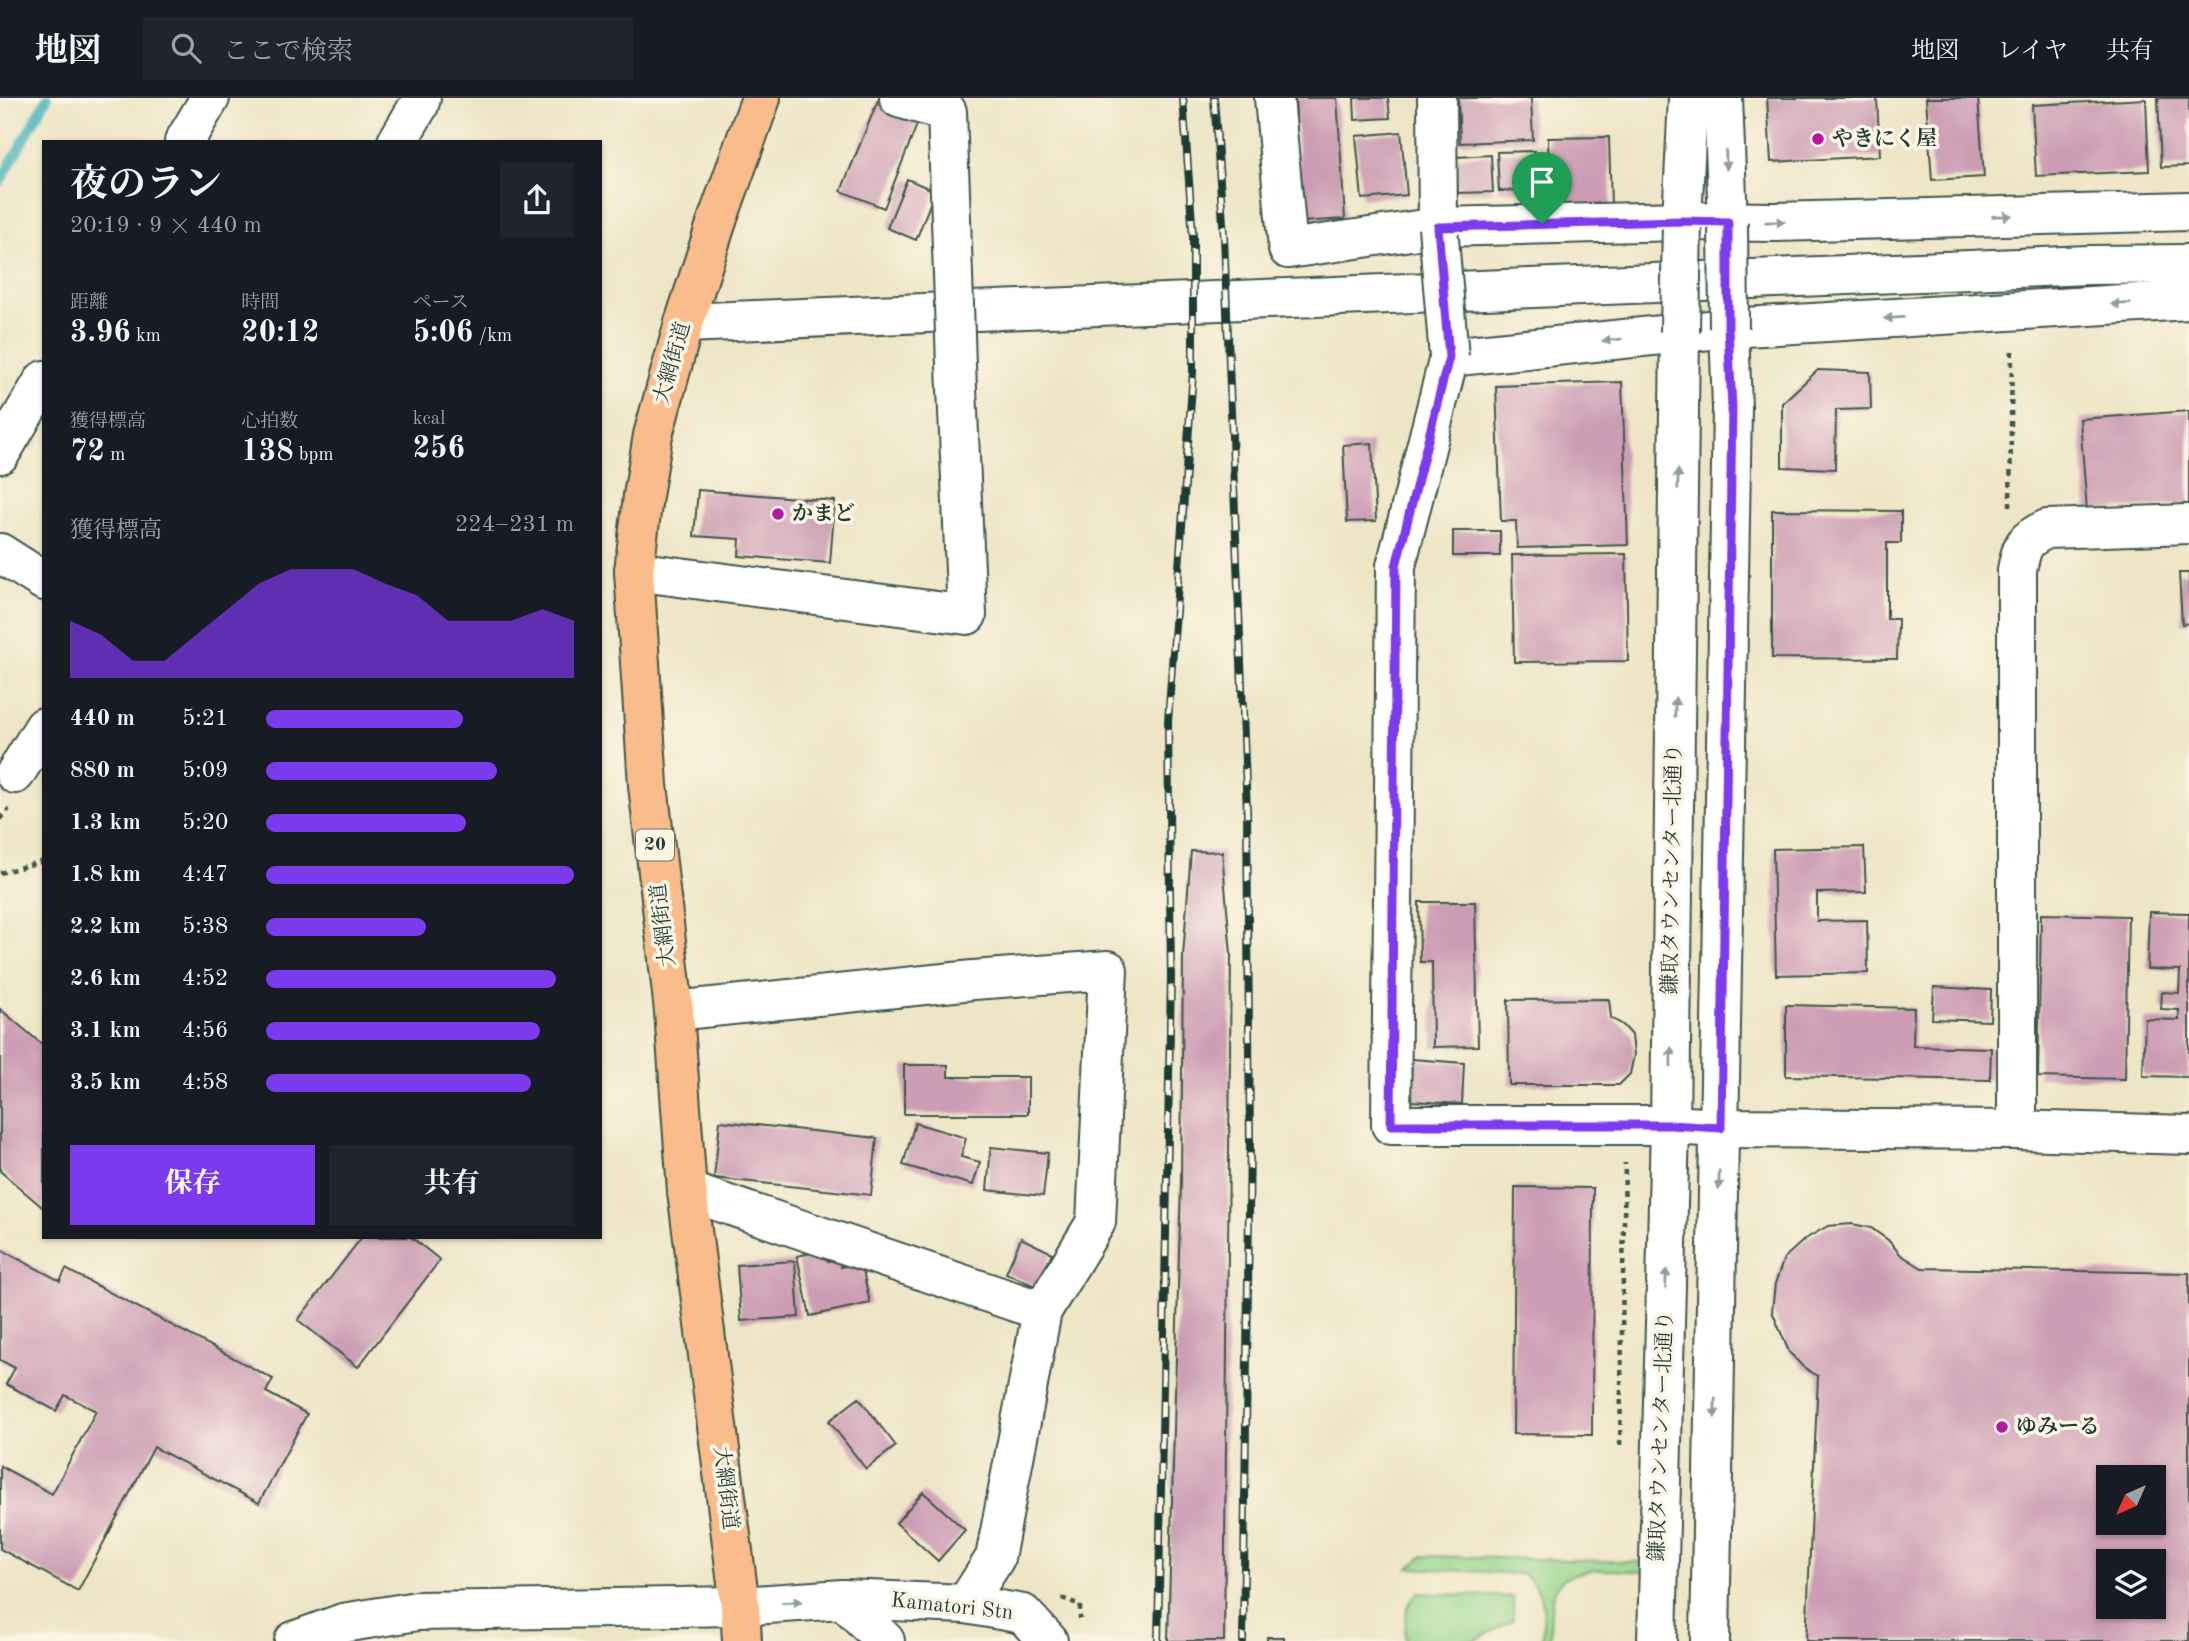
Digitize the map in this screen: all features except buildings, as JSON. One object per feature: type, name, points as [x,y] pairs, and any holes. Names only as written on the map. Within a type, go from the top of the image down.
[{"type":"main road","name":"大網街道","points":[[741,1624],[687,1191],[674,1012],[648,785],[634,570],[653,435],[684,323],[731,178],[761,98]]},
{"type":"street","points":[[185,140],[209,98]]},
{"type":"street","points":[[398,140],[422,98]]},
{"type":"street","points":[[634,570],[967,615],[947,113],[899,98]]},
{"type":"street","points":[[1274,98],[1288,249],[1438,227],[2189,211]]},
{"type":"street","points":[[1437,98],[1438,227],[1449,357],[1396,566],[1391,1125],[1670,1125],[2189,1135]]},
{"type":"street","name":"鎌取タウンセンター北通り","points":[[1657,1641],[1670,1125],[1679,332],[1688,98]]},
{"type":"street","points":[[1710,1641],[1732,408],[1723,98]]},
{"type":"street","points":[[2088,265],[2189,254]]},
{"type":"street","points":[[684,323],[2088,265],[2189,264]]},
{"type":"street","points":[[1449,357],[1728,328],[2189,300]]},
{"type":"street","points":[[0,454],[42,383]]},
{"type":"street","points":[[2017,1130],[2017,570],[2021,551],[2030,536],[2047,528],[2189,524]]},
{"type":"street","points":[[0,553],[42,580]]},
{"type":"street","points":[[15,774],[42,730]]},
{"type":"street","points":[[674,1012],[973,980],[1108,970],[1096,1222],[1042,1311],[995,1558],[966,1604]]},
{"type":"street","points":[[687,1191],[1042,1311]]},
{"type":"street","name":"Kamatori Stn","points":[[843,1599],[885,1641]]},
{"type":"street","name":"Kamatori Stn","points":[[295,1641],[343,1623],[417,1626],[741,1624],[843,1599],[966,1604],[1023,1614],[1048,1641]]},
{"type":"path","points":[[2012,345],[2010,523],[2021,551]]},
{"type":"path","points":[[0,873],[42,862]]},
{"type":"path","points":[[1620,1446],[1625,1155]]},
{"type":"green space","points":[[1423,1556],[1644,1562],[1644,1572],[1594,1570],[1569,1576],[1560,1582],[1552,1597],[1550,1641],[1542,1641],[1543,1604],[1532,1582],[1524,1574],[1409,1568]]},
{"type":"green space","points":[[1418,1593],[1513,1597],[1513,1620],[1474,1641],[1405,1641],[1408,1609]]},
{"type":"waterway","points":[[0,182],[47,98]]},
{"type":"railway","points":[[1158,1641],[1171,977],[1168,722],[1193,372],[1193,237],[1183,98]]},
{"type":"railway","points":[[1214,98],[1224,237],[1247,812],[1250,1142],[1243,1641]]},
{"type":"place","name":"やきにく屋","points":[[1818,139]]},
{"type":"place","name":"かまど","points":[[778,514]]},
{"type":"place","name":"ゆみーる","points":[[2002,1427]]},
{"type":"route","points":[[1728,222],[1728,328],[1732,408],[1721,1128],[1670,1125],[1391,1125],[1396,566],[1449,357],[1438,227],[1542,224],[1728,222]]}]
